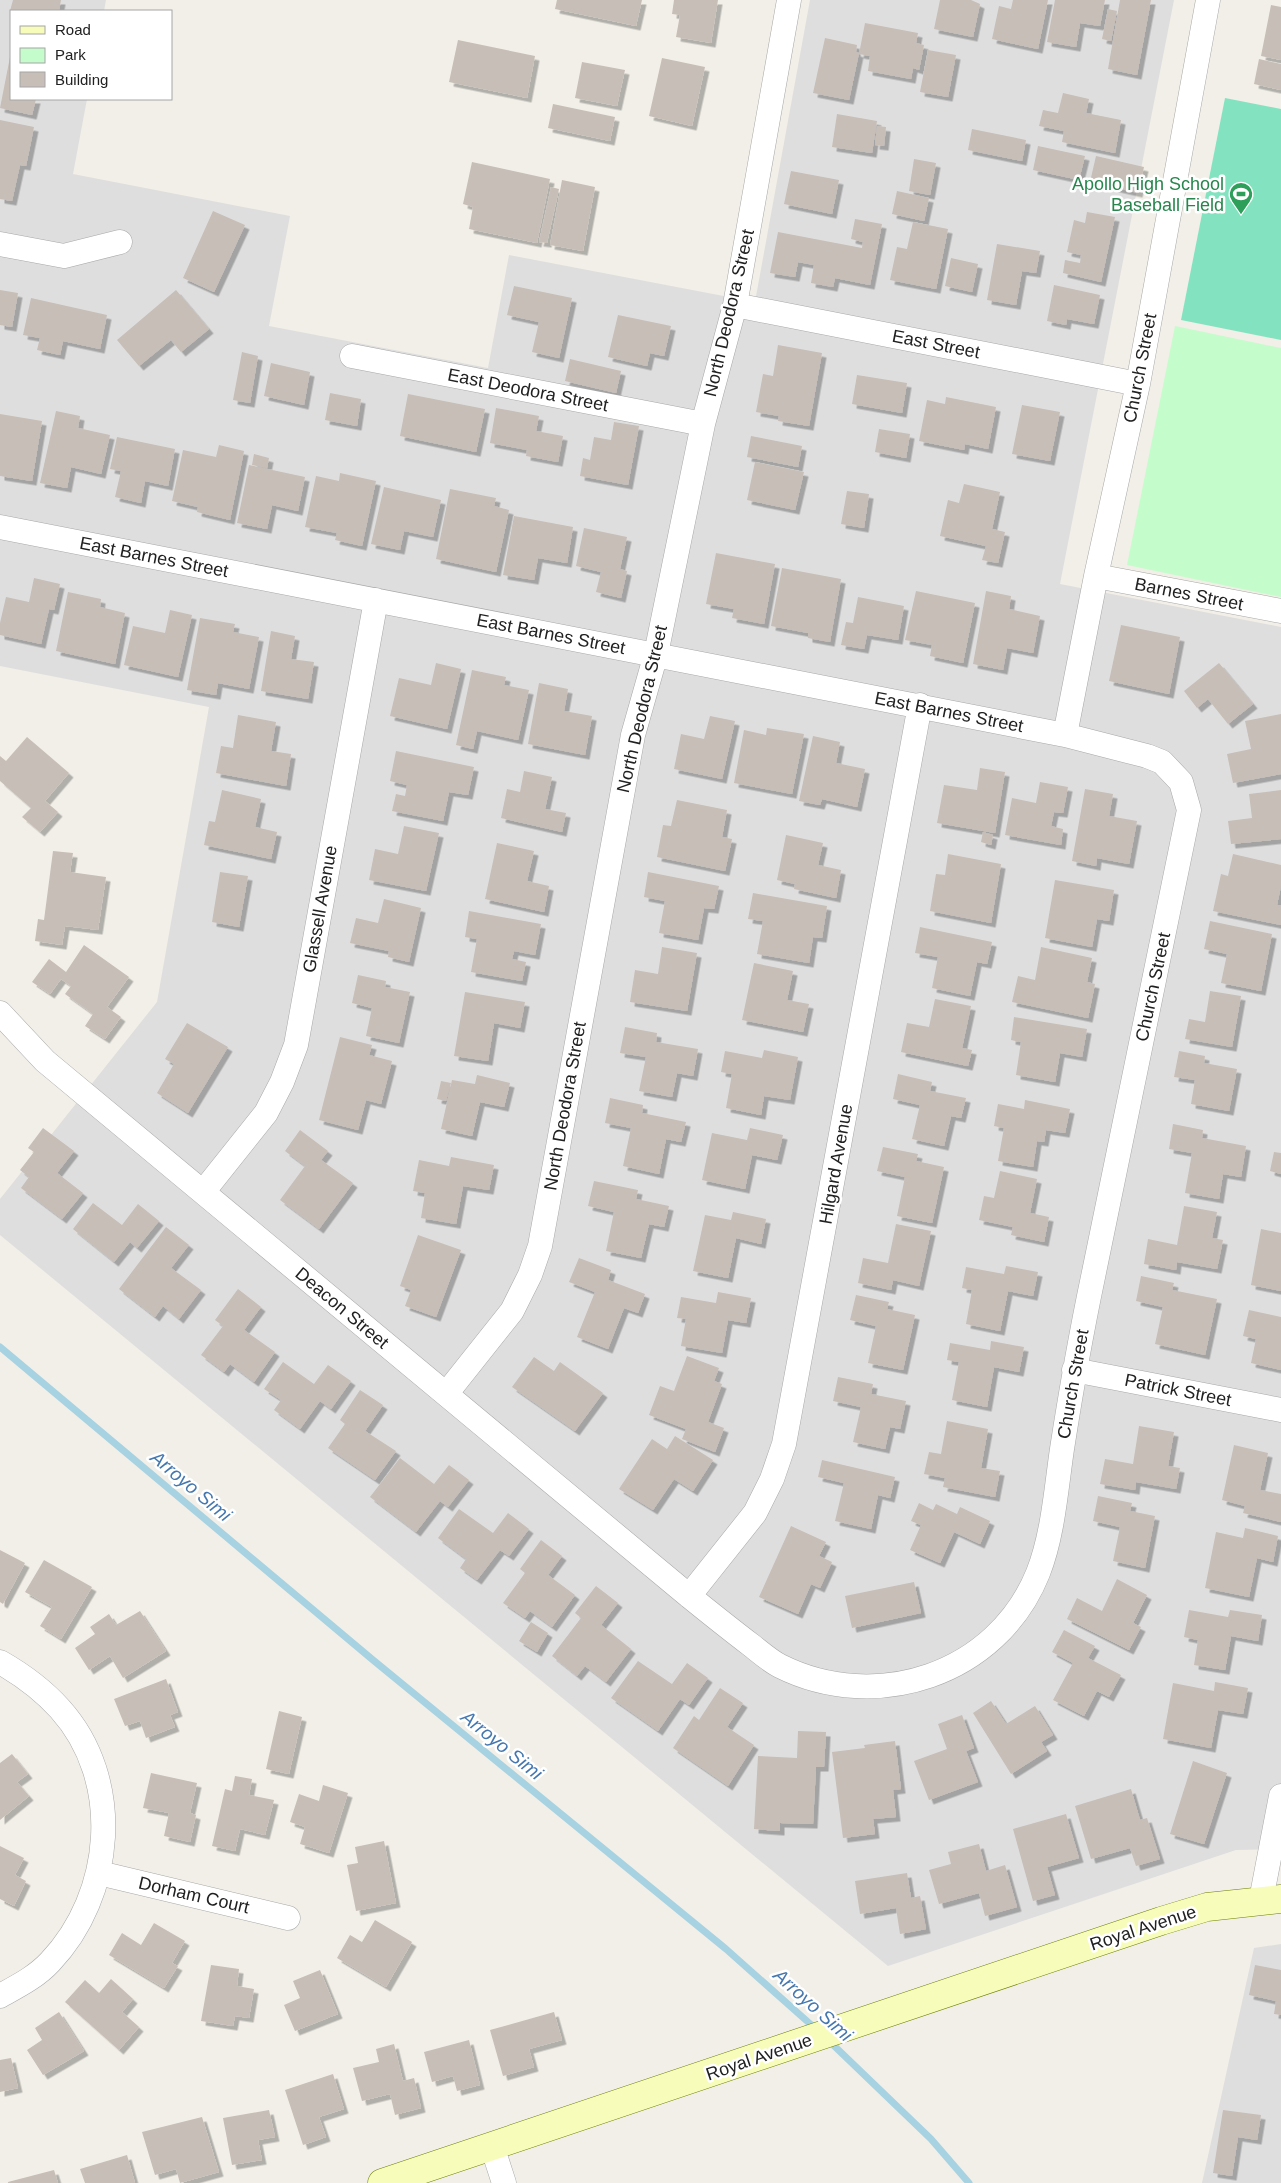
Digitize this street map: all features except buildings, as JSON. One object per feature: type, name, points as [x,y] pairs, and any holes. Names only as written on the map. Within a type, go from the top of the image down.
[{"type":"main road","name":"Royal Avenue","points":[[382,2183],[1171,1918],[1207,1907],[1271,1900]]},
{"type":"street","name":"North Deodora Street","points":[[446,1394],[512,1311],[530,1275],[540,1246],[633,735],[656,654],[703,424],[735,305],[789,0]]},
{"type":"street","name":"Church Street","points":[[1065,735],[1096,576],[1138,384],[1208,0]]},
{"type":"street","points":[[0,244],[64,256],[120,242]]},
{"type":"street","name":"East Street","points":[[735,305],[1138,384]]},
{"type":"street","name":"East Deodora Street","points":[[352,356],[703,424]]},
{"type":"street","name":"East Barnes Street","points":[[0,527],[920,705],[1065,735],[1147,756],[1162,762],[1181,782]]},
{"type":"street","name":"Barnes Street","points":[[1096,576],[1281,611]]},
{"type":"street","name":"Glassell Avenue","points":[[203,1192],[266,1113],[282,1082],[296,1045],[376,600]]},
{"type":"street","name":"Hilgard Avenue","points":[[689,1596],[755,1513],[772,1479],[784,1444],[920,705]]},
{"type":"street","name":"Church Street","points":[[689,1596],[776,1664],[822,1682],[854,1687],[891,1685],[925,1679],[950,1669],[983,1646],[1006,1624],[1023,1601],[1038,1574],[1048,1541],[1074,1370],[1189,810],[1181,782]]},
{"type":"street","name":"Deacon Street","points":[[0,1013],[45,1061],[689,1596]]},
{"type":"street","name":"Patrick Street","points":[[1074,1370],[1281,1410]]},
{"type":"street","points":[[0,1662],[20,1674],[60,1709],[84,1744],[98,1784],[104,1831],[99,1873],[91,1899],[72,1934],[50,1962],[26,1982],[0,1996]]},
{"type":"street","points":[[1271,1900],[1281,1796]]},
{"type":"street","name":"Dorham Court","points":[[99,1873],[288,1918]]},
{"type":"street","points":[[492,2146],[504,2183]]},
{"type":"shaded area","points":[[0,0],[106,0],[104,10],[10,10],[10,100],[87,100],[73,174],[290,216],[269,326],[488,368],[509,255],[755,302],[810,0],[1174,0],[1060,584],[1281,627],[1281,1849],[1236,1850],[888,1966],[0,1235],[0,1199],[157,1002],[209,707],[0,666]]},
{"type":"shaded area","points":[[1281,1944],[1281,2183],[1202,2183],[1254,1948]]},
{"type":"green space","name":"Apollo High School Baseball Field","points":[[1225,98],[1281,109],[1281,340],[1181,320]]},
{"type":"green space","points":[[1175,326],[1281,348],[1281,597],[1127,565]]},
{"type":"waterway","name":"Arroyo Simi","points":[[0,1347],[373,1660],[726,1949],[817,2030]]},
{"type":"waterway","name":"Arroyo Simi","points":[[827,2039],[931,2139],[969,2183]]},
{"type":"place","name":"Apollo High School Baseball Field","points":[[1241,215]]}]
